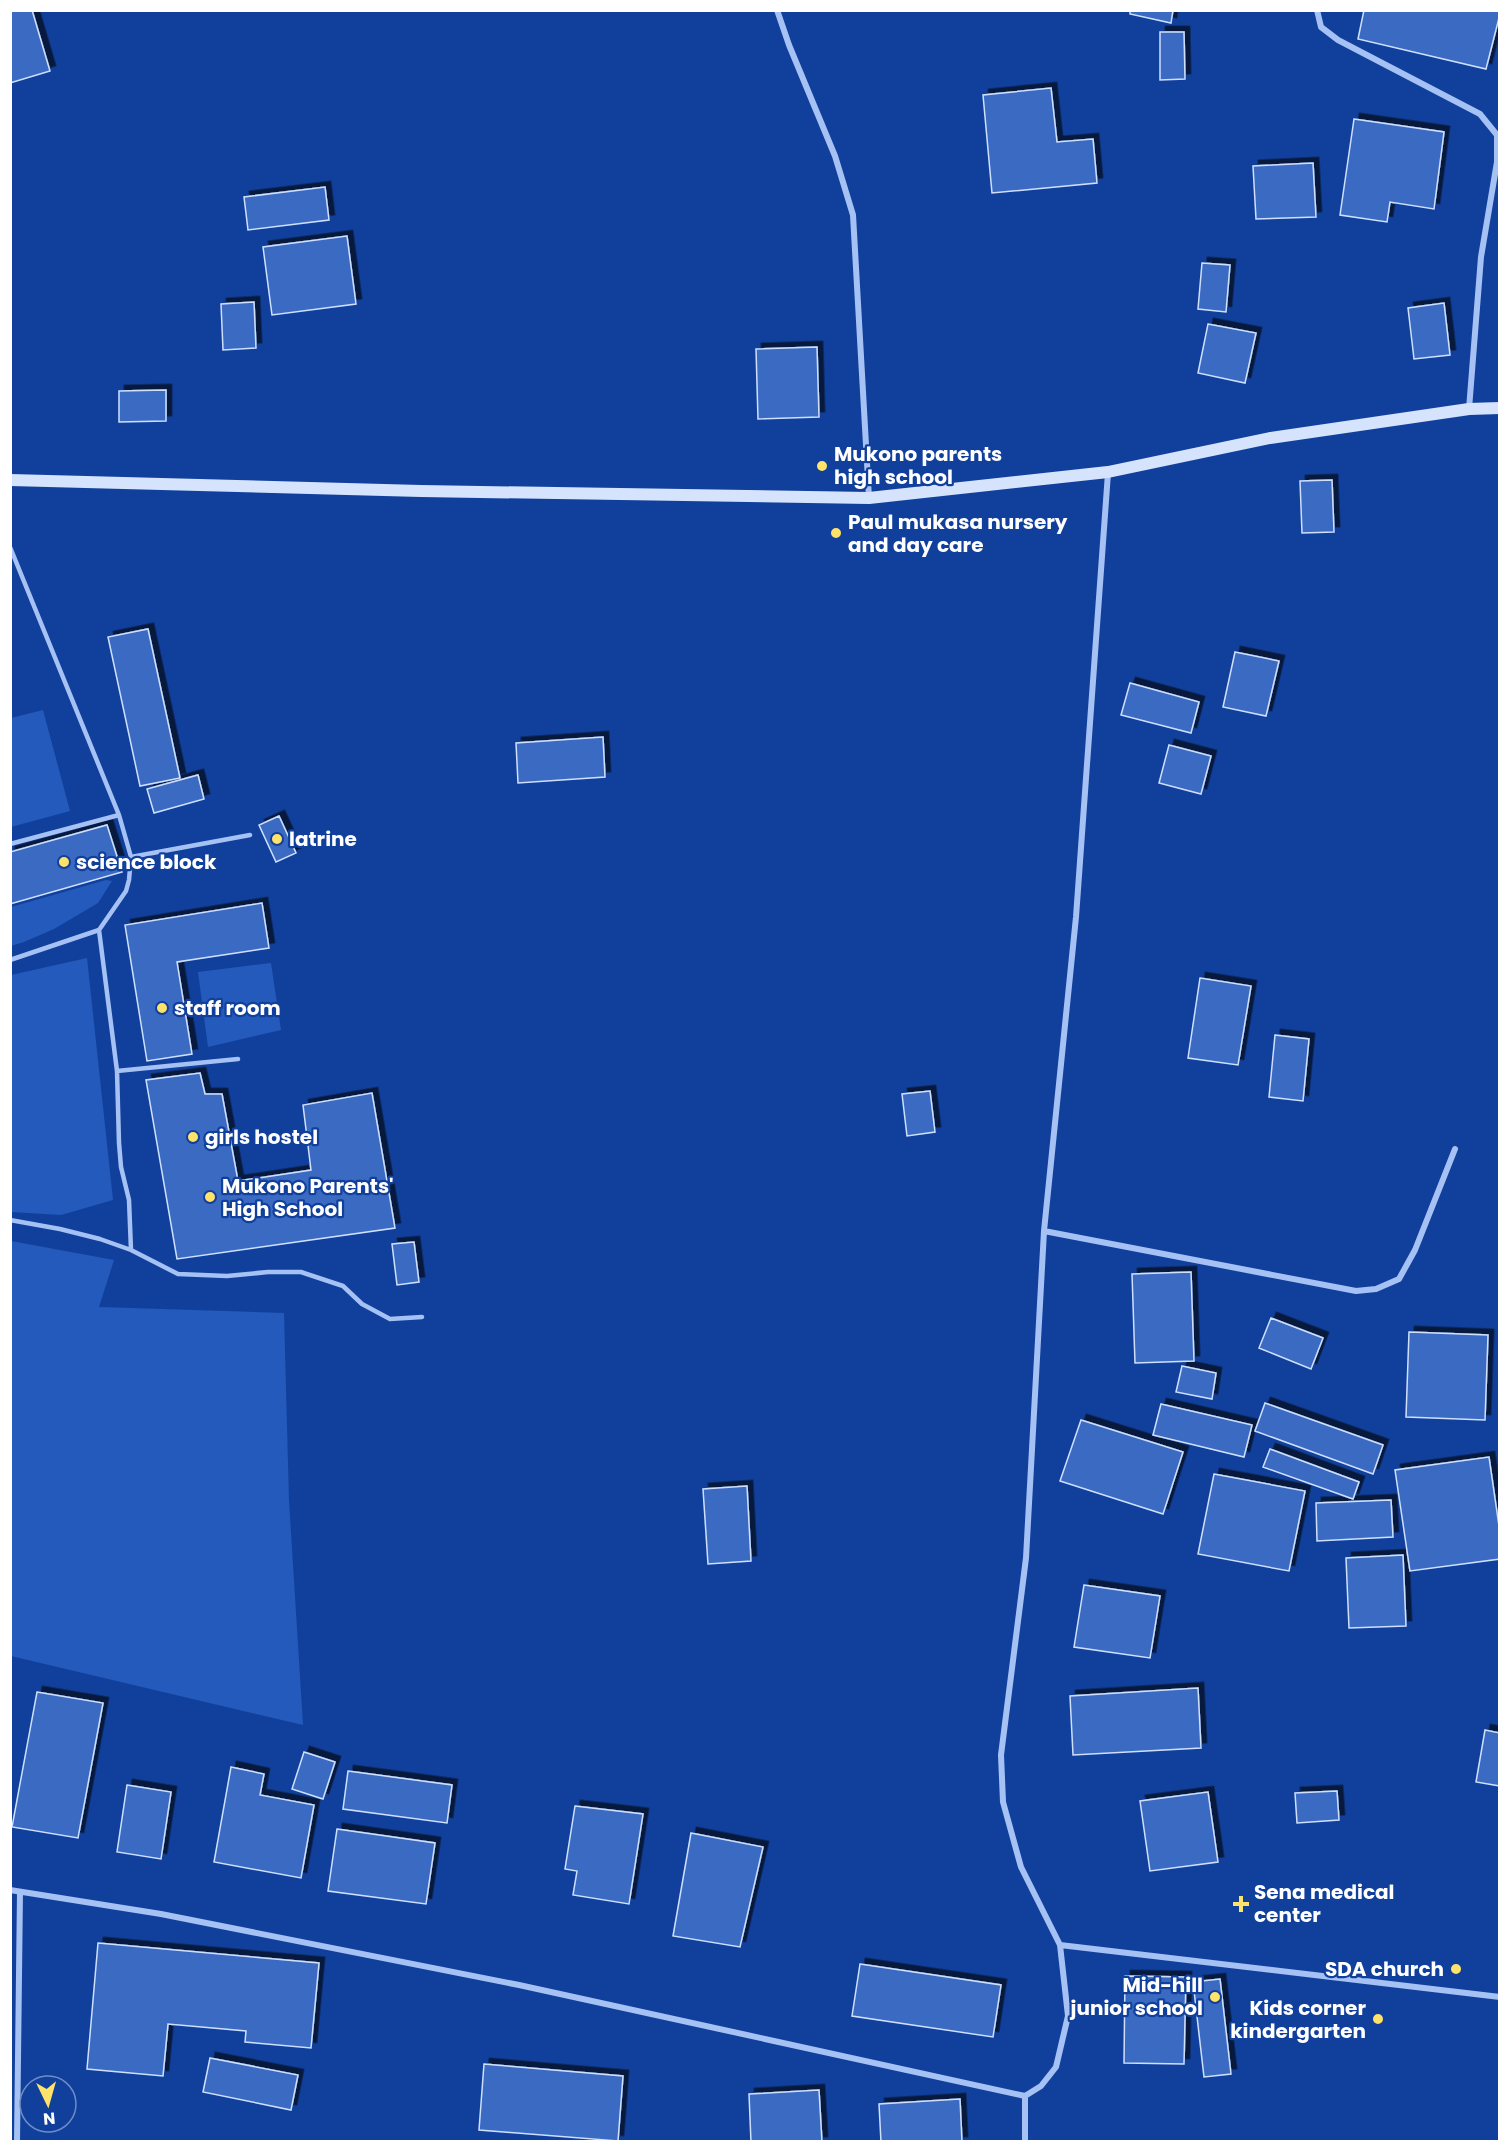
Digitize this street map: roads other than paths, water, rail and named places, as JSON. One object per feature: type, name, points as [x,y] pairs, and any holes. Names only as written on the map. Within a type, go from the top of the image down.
[{"type":"street","points":[[777,10],[789,45],[836,156],[853,215],[869,498]]},
{"type":"street","points":[[1317,10],[1321,27],[1338,40],[1480,114],[1497,135],[1497,162],[1481,257],[1469,409]]},
{"type":"street","points":[[10,480],[420,491],[869,498],[1108,472],[1270,438],[1469,409],[1500,408]]},
{"type":"street","points":[[10,1890],[161,1914],[519,1985],[1025,2097],[1041,2086],[1056,2067],[1068,2016],[1060,1945],[1021,1867],[1003,1802],[1001,1755],[1026,1558],[1044,1231],[1076,917],[1108,472]]},
{"type":"street","points":[[1044,1231],[1356,1291],[1376,1289],[1399,1279],[1415,1250],[1455,1149]]},
{"type":"street","points":[[17,2142],[20,1892]]},
{"type":"street","points":[[1060,1945],[1500,1998]]},
{"type":"street","points":[[1025,2097],[1025,2142]]},
{"type":"lane","points":[[10,547],[119,815],[131,857],[126,891],[99,930],[10,960]]},
{"type":"lane","points":[[10,844],[119,815]]},
{"type":"lane","points":[[131,857],[250,835]]},
{"type":"lane","points":[[99,930],[117,1071],[119,1143],[121,1167],[129,1200],[131,1250]]},
{"type":"lane","points":[[117,1071],[238,1059]]},
{"type":"lane","points":[[10,1220],[100,1239],[131,1250],[178,1274],[227,1276],[301,1272],[343,1286],[362,1304],[390,1318],[422,1317]]},
{"type":"place","name":"Mukono parents high school","points":[[822,466]]},
{"type":"place","name":"Paul mukasa nursery and day care","points":[[836,533]]},
{"type":"place","name":"latrine","points":[[277,839]]},
{"type":"place","name":"science block","points":[[64,862]]},
{"type":"place","name":"staff room","points":[[162,1008]]},
{"type":"place","name":"girls hostel","points":[[193,1137]]},
{"type":"place","name":"Mukono Parents' High School","points":[[210,1197]]},
{"type":"place","name":"Sena medical center","points":[[1241,1904]]},
{"type":"place","name":"SDA church","points":[[1456,1969]]},
{"type":"place","name":"Mid-hill junior school","points":[[1215,1997]]},
{"type":"place","name":"Kids corner kindergarten","points":[[1378,2019]]}]
